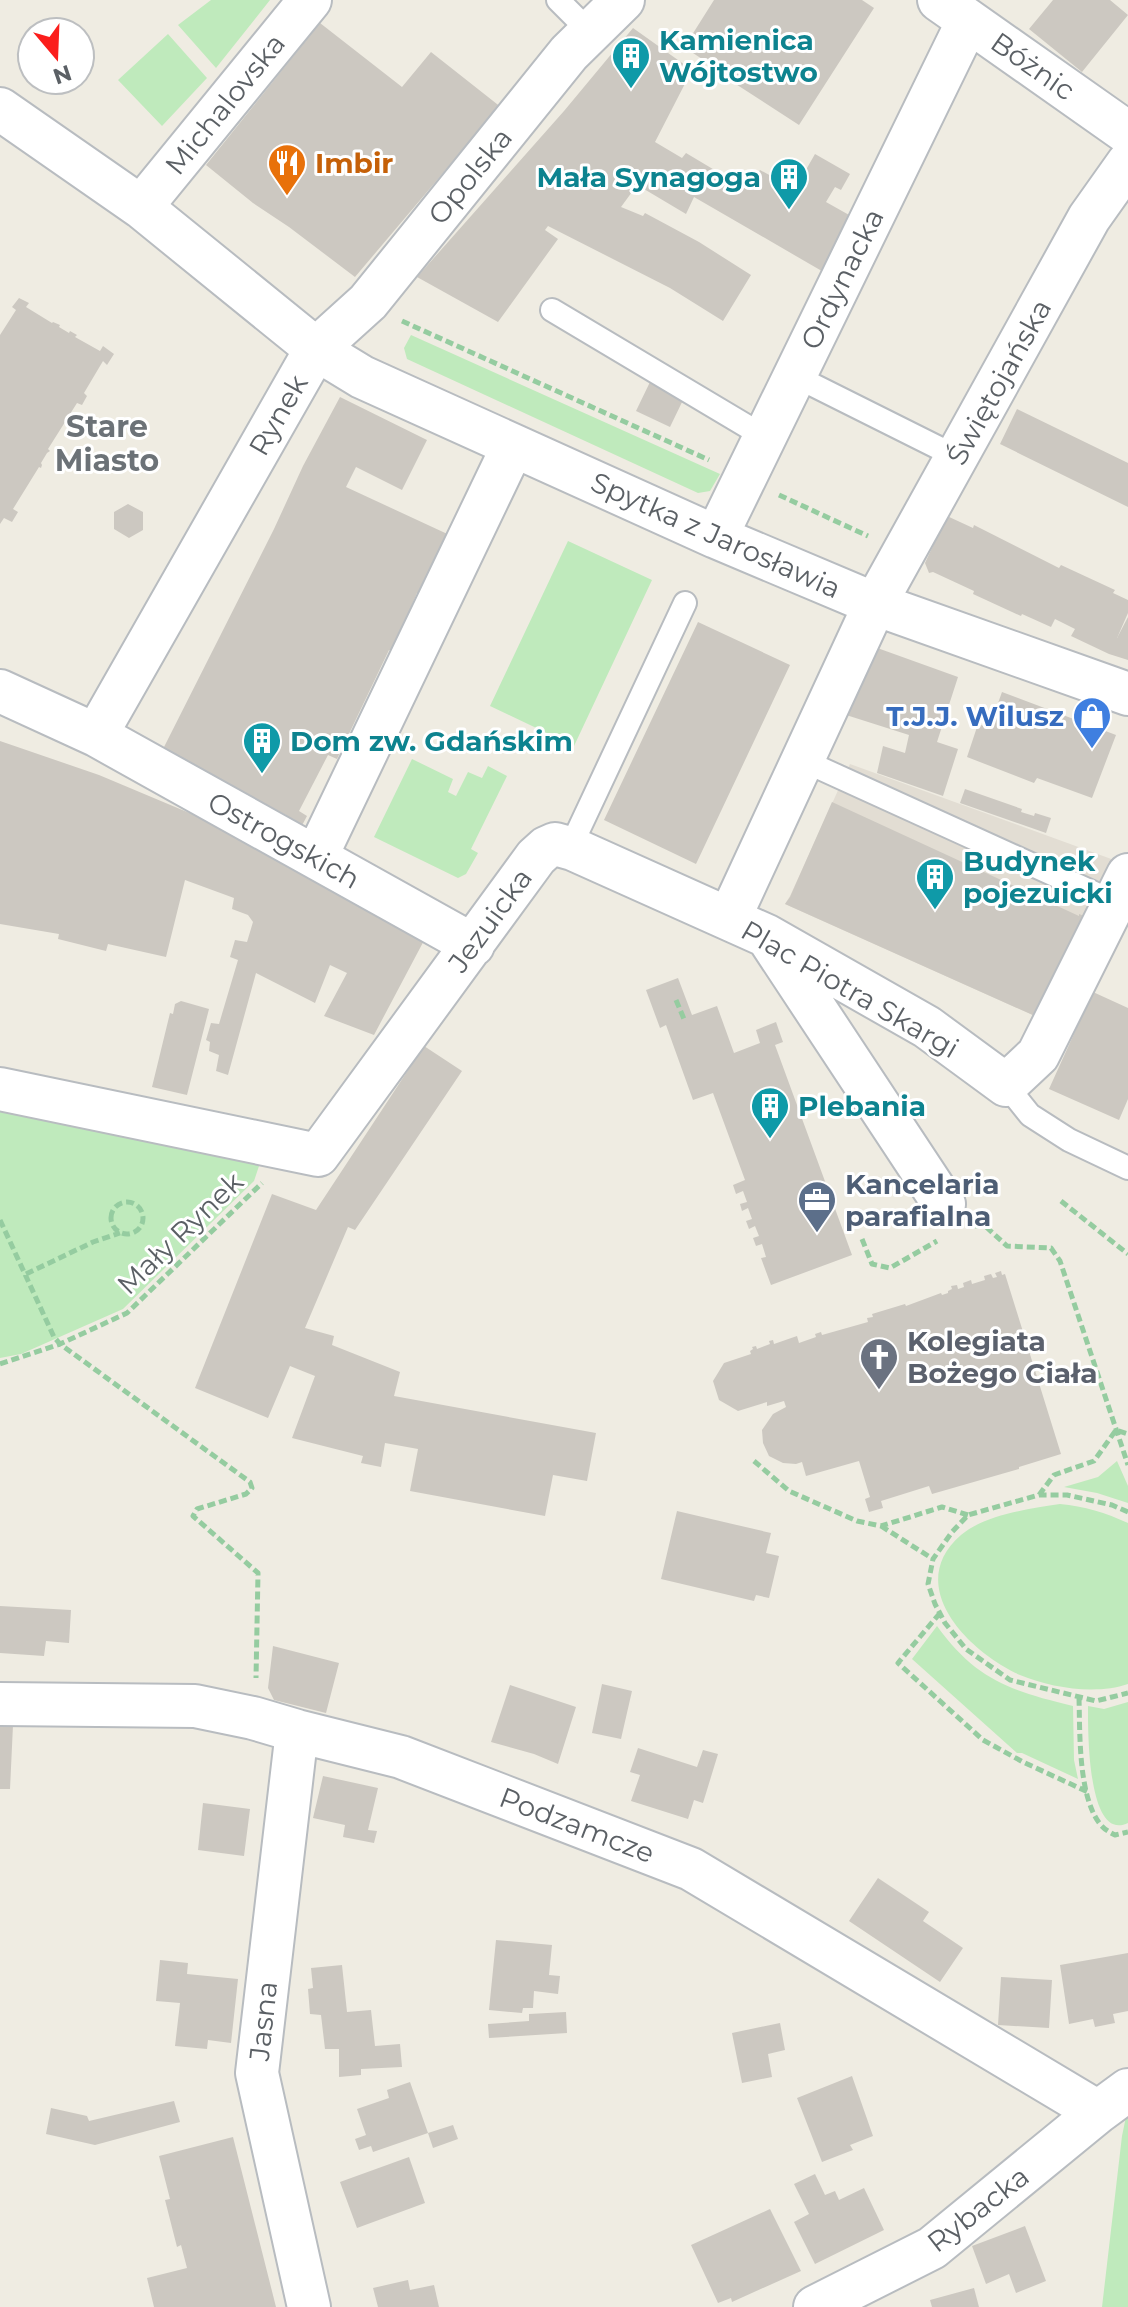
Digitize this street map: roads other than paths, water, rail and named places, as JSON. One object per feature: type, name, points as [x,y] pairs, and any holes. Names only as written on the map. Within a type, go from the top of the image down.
[{"type":"street","name":"Michalovska","points":[[141,207],[310,0]]},
{"type":"street","name":"Opolska","points":[[316,349],[368,302],[569,53],[623,0]]},
{"type":"street","name":"Bóżnic","points":[[954,10],[1128,133]]},
{"type":"street","name":"Ordynacka","points":[[716,537],[795,376],[954,10]]},
{"type":"street","name":"Rynek","points":[[0,109],[141,207],[316,349],[96,735]]},
{"type":"street","name":"Świętojańska","points":[[729,919],[875,604],[1089,218],[1128,163]]},
{"type":"street","name":"Spytka z Jarosławia","points":[[316,349],[362,377],[716,537],[875,604],[1128,694]]},
{"type":"street","points":[[316,857],[513,446]]},
{"type":"street","points":[[0,691],[96,735]]},
{"type":"street","name":"Ostrogskich","points":[[96,735],[473,945]]},
{"type":"street","name":"Jezuicka","points":[[0,1089],[300,1151],[473,945],[536,857],[555,844],[570,848]]},
{"type":"street","points":[[570,848],[729,919]]},
{"type":"street","points":[[1006,1085],[1038,1055],[1121,889]]},
{"type":"street","name":"Plac Piotra Skargi","points":[[729,919],[767,936],[927,1027],[1006,1085]]},
{"type":"street","points":[[767,936],[953,1223]]},
{"type":"street","name":"Podzamcze","points":[[0,1704],[195,1706],[401,1757],[691,1869],[1113,2101]]},
{"type":"street","name":"Jasna","points":[[297,1731],[257,2073],[309,2307]]},
{"type":"street","name":"Rybacka","points":[[815,2307],[932,2248],[1113,2101]]},
{"type":"lane","points":[[558,0],[590,32]]},
{"type":"lane","points":[[552,310],[765,437]]},
{"type":"lane","points":[[795,376],[957,457]]},
{"type":"lane","points":[[570,848],[685,603]]},
{"type":"lane","points":[[802,760],[1121,889]]},
{"type":"lane","points":[[1006,1085],[1030,1115],[1069,1140],[1128,1168]]},
{"type":"place","name":"Kamienica Wójtostwo","points":[[631,90]]},
{"type":"place","name":"Imbir","points":[[287,197]]},
{"type":"place","name":"Mała Synagoga","points":[[789,211]]},
{"type":"place","name":"T.J.J. Wilusz","points":[[1092,750]]},
{"type":"place","name":"Dom zw. Gdańskim","points":[[262,775]]},
{"type":"place","name":"Budynek pojezuicki","points":[[935,911]]},
{"type":"place","name":"Plebania","points":[[770,1140]]},
{"type":"place","name":"Kancelaria parafialna","points":[[817,1234]]},
{"type":"place","name":"Kolegiata Bożego Ciała","points":[[879,1391]]},
{"type":"district","name":"Stare Miasto","points":[[107,443]]}]
